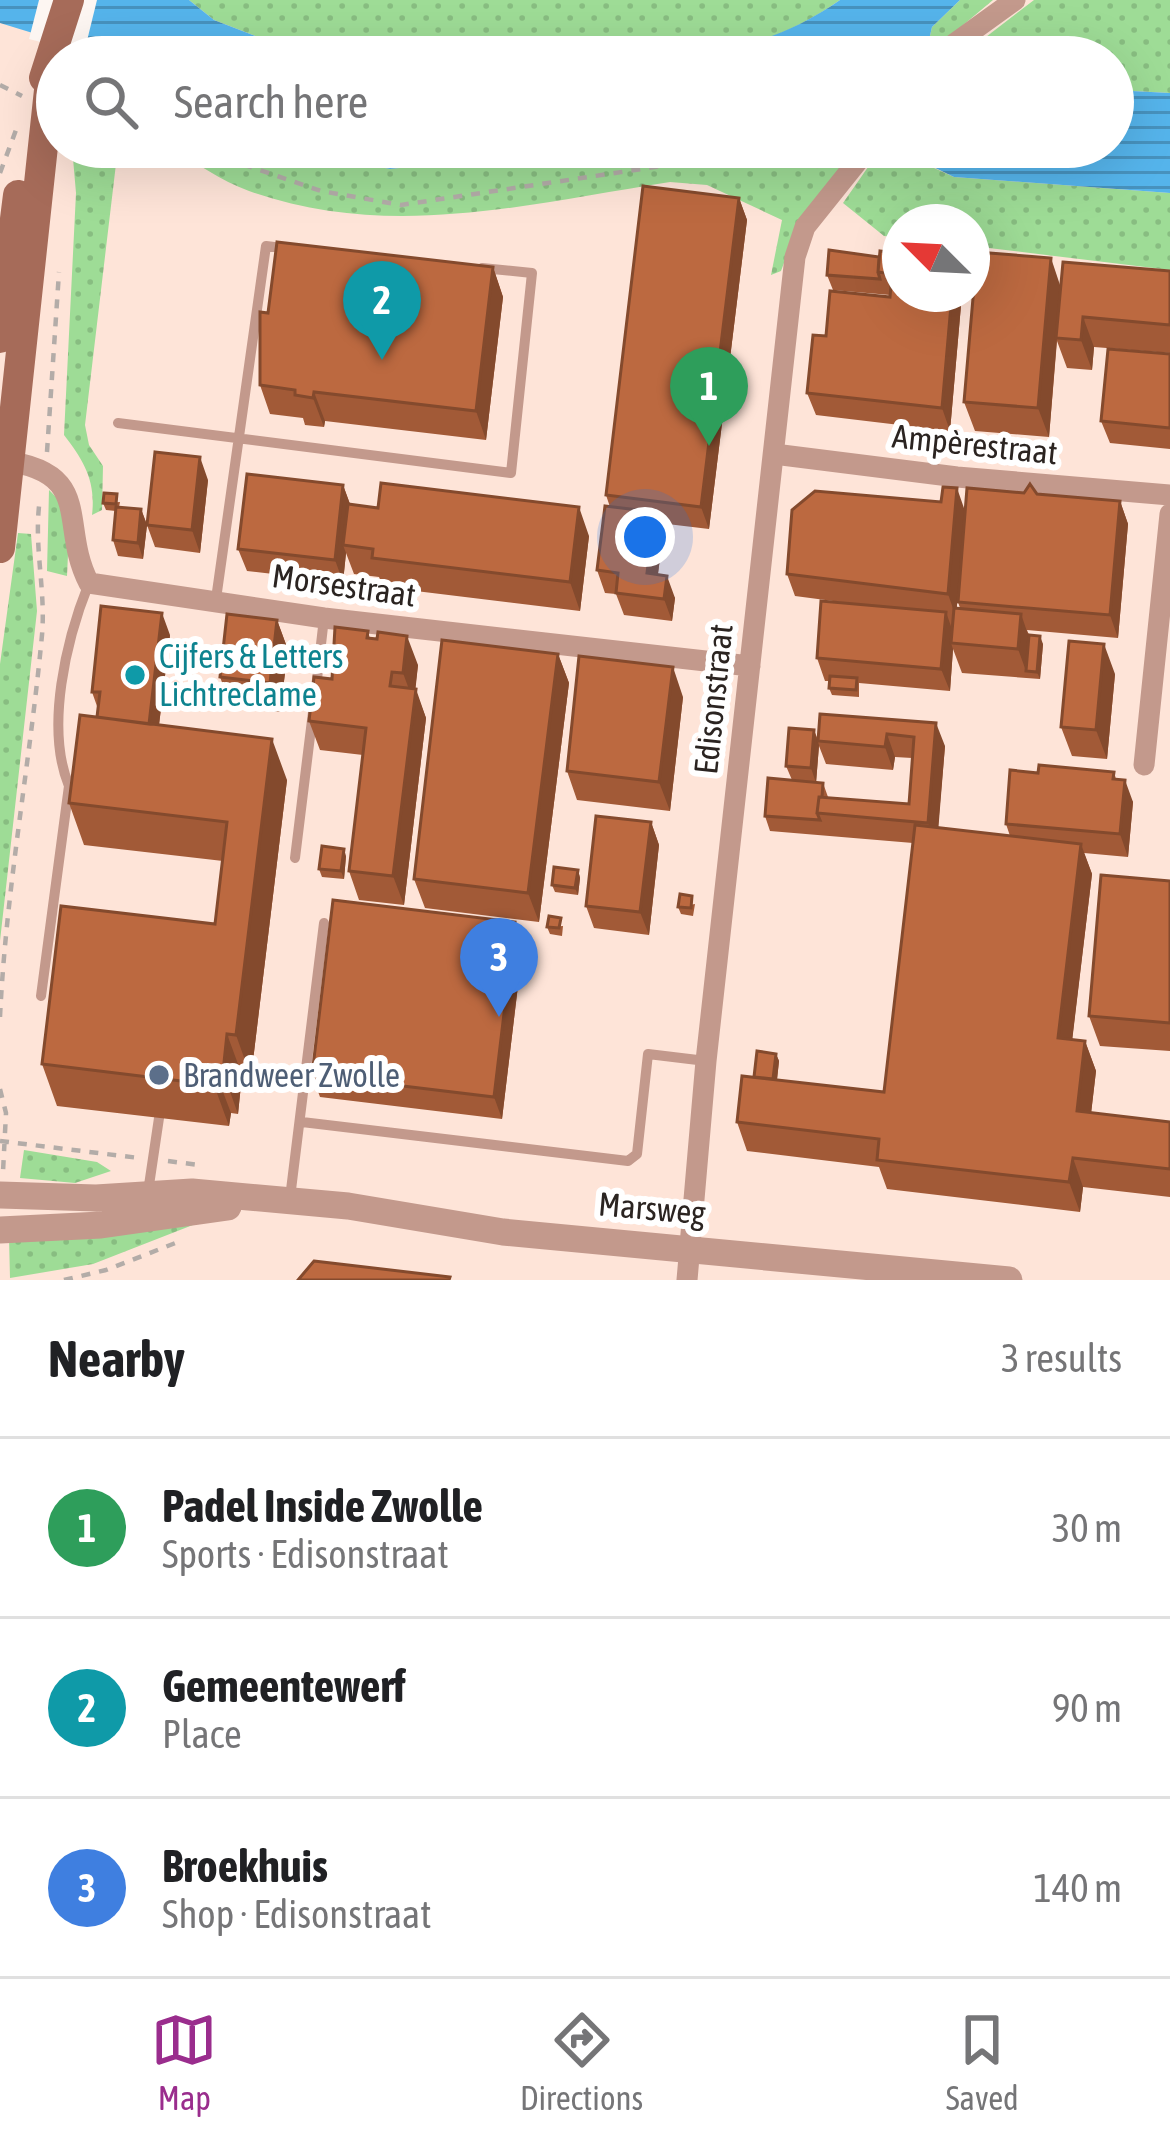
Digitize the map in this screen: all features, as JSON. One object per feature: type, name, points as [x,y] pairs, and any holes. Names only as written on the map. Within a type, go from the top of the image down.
[{"type":"main road","points":[[59,36],[69,0]]},
{"type":"main road","points":[[0,338],[21,170],[36,97]]},
{"type":"main road","points":[[0,548],[40,168]]},
{"type":"street","points":[[965,36],[1015,0]]},
{"type":"street","name":"Edisonstraat","points":[[687,1280],[706,1061],[799,241],[853,168]]},
{"type":"street","name":"Ampèrestraat","points":[[774,454],[957,477],[1170,494]]},
{"type":"street","points":[[6,461],[45,471],[75,510],[76,559],[89,583]]},
{"type":"street","points":[[1144,765],[1170,514]]},
{"type":"street","name":"Morsestraat","points":[[89,583],[324,618],[750,666]]},
{"type":"street","name":"Marsweg","points":[[0,1193],[148,1206],[290,1201],[503,1232],[1009,1280]]},
{"type":"street","name":"Marsweg","points":[[0,1230],[148,1206]]},
{"type":"lane","points":[[216,599],[266,247],[310,251]]},
{"type":"lane","points":[[118,423],[512,473],[532,273],[466,266]]},
{"type":"lane","points":[[41,996],[68,786],[56,756],[73,622],[89,583]]},
{"type":"lane","points":[[295,858],[324,618]]},
{"type":"lane","points":[[290,1201],[324,923]]},
{"type":"lane","points":[[302,1122],[628,1161],[637,1154],[648,1054],[706,1061]]},
{"type":"lane","points":[[148,1206],[158,1118]]},
{"type":"path","points":[[263,168],[304,185],[400,205],[648,168]]},
{"type":"path","points":[[829,168],[848,175]]},
{"type":"path","points":[[0,1017],[16,823],[44,610],[36,528],[45,471],[59,263]]},
{"type":"path","points":[[0,1089],[0,1193]]},
{"type":"shaded area","points":[[0,0],[1170,0],[1170,1280],[0,1280]]},
{"type":"green space","points":[[189,0],[840,0],[773,36],[255,36],[214,20]]},
{"type":"green space","points":[[960,0],[993,0],[950,36],[930,36],[932,27]]},
{"type":"green space","points":[[1034,0],[1170,0],[1170,93],[1134,91],[1134,36],[987,36]]},
{"type":"green space","points":[[74,168],[116,168],[85,425],[89,445],[103,466],[102,510],[92,515],[87,472],[64,435]]},
{"type":"green space","points":[[204,168],[840,168],[800,220],[781,271],[771,275],[782,220],[707,185],[670,182],[511,208],[406,216],[301,206]]},
{"type":"green space","points":[[867,168],[934,168],[954,177],[1170,193],[1170,270],[990,248],[990,204],[882,204],[882,234],[843,203]]},
{"type":"green space","points":[[49,490],[70,511],[67,576],[47,571]]},
{"type":"green space","points":[[18,533],[31,534],[37,611],[0,941],[0,664]]},
{"type":"green space","points":[[24,1150],[97,1162],[111,1171],[75,1183],[20,1178]]},
{"type":"green space","points":[[221,1214],[93,1264],[10,1278],[9,1237]]},
{"type":"water","points":[[0,0],[189,0],[214,20],[255,36],[42,36],[0,23]]},
{"type":"water","points":[[840,0],[960,0],[932,27],[930,36],[771,36]]},
{"type":"water","points":[[1134,91],[1170,93],[1170,193],[954,177],[935,168],[1134,168]]},
{"type":"pier","points":[[39,0],[97,0],[88,36],[29,39]]},
{"type":"building","points":[[643,186],[739,198],[701,507],[606,495]]},
{"type":"building","points":[[277,242],[493,267],[476,411],[314,392],[313,398],[260,385],[260,312],[268,313]]},
{"type":"building","points":[[829,250],[879,257],[880,279],[827,275]]},
{"type":"building","points":[[990,253],[1051,258],[1038,408],[964,402],[972,312],[990,312]]},
{"type":"building","points":[[1063,262],[1170,271],[1170,325],[1083,317],[1081,340],[1056,338]]},
{"type":"building","points":[[830,291],[882,296],[882,312],[950,312],[942,408],[807,393],[813,335],[826,336]]},
{"type":"building","points":[[1108,349],[1170,354],[1170,428],[1101,421]]},
{"type":"building","points":[[155,452],[200,457],[192,530],[147,525]]},
{"type":"building","points":[[247,474],[343,485],[335,560],[238,549]]},
{"type":"building","points":[[381,483],[579,507],[570,582],[372,558],[373,549],[343,545],[348,504],[378,508]]},
{"type":"building","points":[[1030,484],[1037,494],[1120,501],[1110,615],[958,602],[967,488],[1024,493]]},
{"type":"building","points":[[943,487],[957,488],[948,594],[787,574],[792,510],[815,491],[941,502]]},
{"type":"building","points":[[104,493],[117,494],[116,504],[103,503]]},
{"type":"building","points":[[605,506],[655,512],[647,573],[667,576],[664,599],[616,593],[618,573],[597,570]]},
{"type":"building","points":[[116,507],[141,509],[138,543],[113,540]]},
{"type":"building","points":[[821,601],[946,612],[941,669],[817,658]]},
{"type":"building","name":"Cijfers & Letters Lichtreclame","points":[[101,606],[162,613],[149,724],[97,717],[100,692],[92,692]]},
{"type":"building","points":[[954,608],[1021,614],[1018,649],[951,643]]},
{"type":"building","points":[[227,614],[277,620],[270,683],[220,677]]},
{"type":"building","points":[[335,627],[368,631],[367,638],[377,639],[378,632],[407,636],[403,673],[392,672],[390,686],[416,689],[393,876],[349,871],[366,728],[309,721],[314,677],[332,679]]},
{"type":"building","points":[[1029,635],[1040,636],[1037,672],[1026,671]]},
{"type":"building","points":[[442,640],[558,654],[528,893],[414,879]]},
{"type":"building","points":[[1069,641],[1104,644],[1096,730],[1061,727]]},
{"type":"building","points":[[579,656],[673,667],[659,782],[567,771]]},
{"type":"building","points":[[830,676],[857,678],[856,690],[829,688]]},
{"type":"building","points":[[820,714],[936,723],[928,823],[817,813],[819,797],[909,804],[914,737],[887,734],[885,747],[818,741]]},
{"type":"building","points":[[80,715],[272,739],[236,1035],[227,1034],[223,1072],[215,1071],[214,1085],[42,1064],[61,906],[215,924],[227,822],[69,803]]},
{"type":"building","points":[[789,728],[814,730],[811,768],[786,766]]},
{"type":"building","points":[[1039,765],[1114,772],[1113,779],[1125,780],[1120,834],[1006,824],[1010,770],[1038,773]]},
{"type":"building","points":[[768,778],[823,783],[820,820],[765,816]]},
{"type":"building","points":[[596,816],[651,822],[640,912],[586,906]]},
{"type":"building","points":[[915,825],[1081,844],[1058,1038],[1085,1041],[1077,1111],[1170,1122],[1170,1169],[1073,1158],[1069,1182],[877,1160],[879,1139],[737,1122],[742,1076],[884,1092]]},
{"type":"building","points":[[322,846],[344,849],[341,871],[319,869]]},
{"type":"building","points":[[554,867],[578,870],[575,888],[552,885]]},
{"type":"building","points":[[1101,875],[1170,881],[1170,1023],[1089,1016]]},
{"type":"building","points":[[680,894],[692,896],[691,908],[678,907]]},
{"type":"building","points":[[333,900],[515,922],[494,1097],[312,1075]]},
{"type":"building","points":[[549,916],[561,918],[559,928],[547,927]]},
{"type":"building","points":[[757,1051],[776,1054],[773,1079],[754,1077]]},
{"type":"building","points":[[314,1261],[450,1277],[298,1280]]},
{"type":"place","name":"Gemeentewerf","points":[[382,360]]},
{"type":"place","name":"Padel Inside Zwolle","points":[[709,446]]},
{"type":"place","name":"Cijfers & Letters Lichtreclame","points":[[135,675]]},
{"type":"place","name":"Broekhuis","points":[[499,1017]]},
{"type":"place","name":"Brandweer Zwolle","points":[[159,1075]]}]
